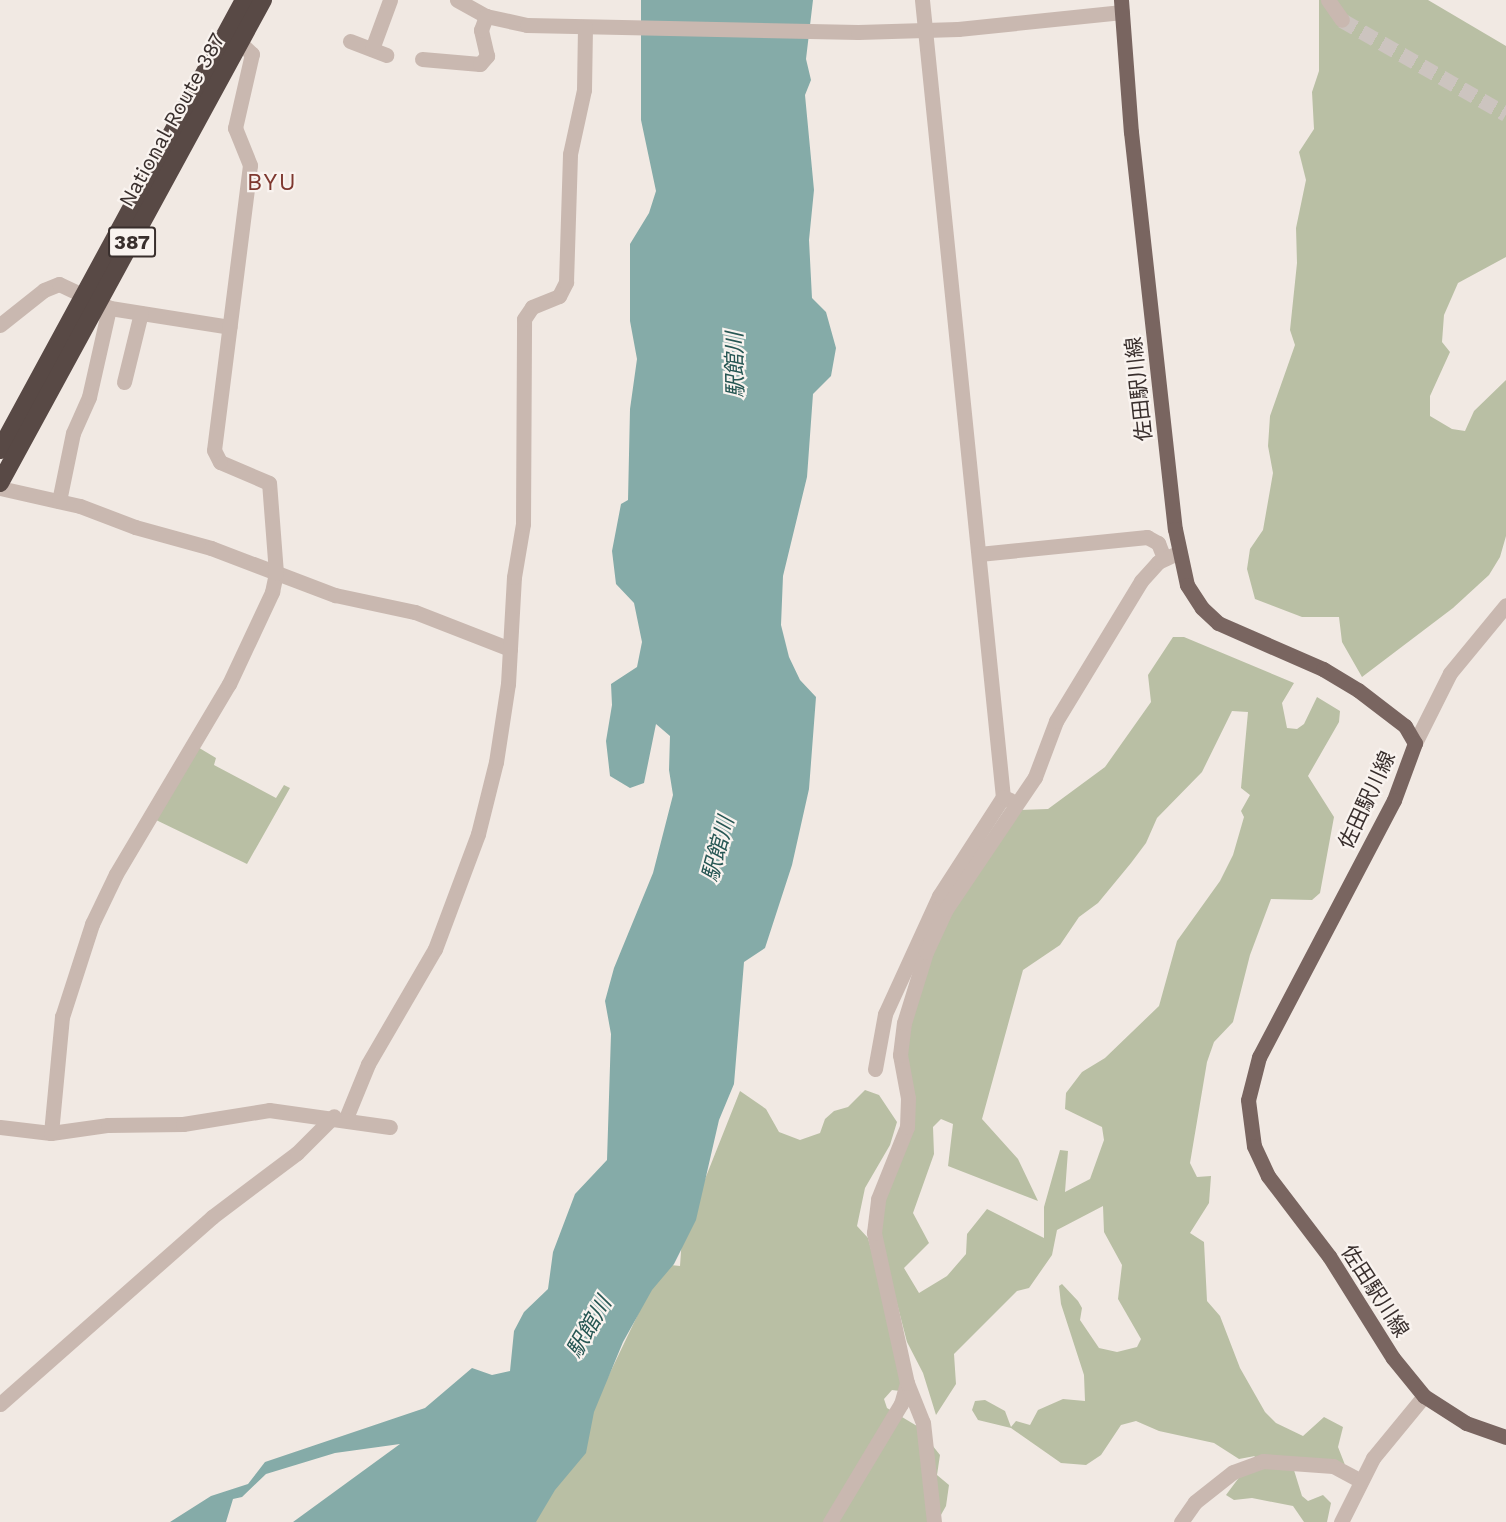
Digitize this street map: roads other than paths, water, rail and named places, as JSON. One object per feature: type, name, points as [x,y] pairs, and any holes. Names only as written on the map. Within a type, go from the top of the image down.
[{"type":"highway","name":"National Route 387","points":[[0,450],[97,302],[244,0]]},
{"type":"highway","name":"National Route 387","points":[[0,483],[263,0]]},
{"type":"main road","name":"佐田駅川線","points":[[1121,6],[1132,144],[1179,552],[1187,585],[1202,608],[1218,623],[1323,669],[1359,690],[1405,726],[1415,743],[1389,810],[1259,1057],[1249,1090],[1248,1111],[1254,1146],[1268,1176],[1329,1256],[1388,1350],[1424,1396],[1466,1423],[1506,1437]]},
{"type":"street","points":[[350,41],[379,52],[376,14],[390,0]]},
{"type":"street","points":[[457,0],[486,16],[527,25],[858,32],[927,30],[1121,6]]},
{"type":"street","points":[[875,1069],[885,1014],[909,968],[929,917],[952,874],[1003,797],[927,30],[922,0]]},
{"type":"street","points":[[1328,0],[1342,20]]},
{"type":"street","points":[[422,59],[480,64],[487,56],[481,30],[486,16]]},
{"type":"street","points":[[0,1404],[212,1217],[297,1153],[340,1117],[368,1064],[426,968],[459,887],[496,762],[510,649],[514,577],[523,524],[524,319],[532,307],[559,296],[566,282],[570,154],[585,81],[587,27]]},
{"type":"street","points":[[51,1133],[62,1017],[92,924],[123,862],[229,684],[272,592],[276,573],[269,483],[220,462],[214,455],[250,165],[235,128],[252,54],[240,43]]},
{"type":"street","points":[[0,325],[52,285],[63,284],[97,302],[141,313],[230,327]]},
{"type":"street","points":[[59,501],[73,433],[89,397],[97,302]]},
{"type":"street","points":[[124,382],[141,313]]},
{"type":"street","points":[[0,488],[59,501],[200,544],[336,595],[415,612],[510,649]]},
{"type":"street","points":[[979,554],[1147,537],[1158,543],[1164,558]]},
{"type":"street","points":[[934,1522],[929,1451],[918,1406],[908,1383],[874,1222],[878,1199],[907,1127],[908,1098],[900,1055],[904,1023],[926,952],[946,909],[1019,804],[1040,769],[1056,721],[1141,581],[1164,558],[1179,552]]},
{"type":"street","points":[[1415,743],[1450,673],[1506,605]]},
{"type":"street","points":[[1003,797],[1019,804]]},
{"type":"street","points":[[0,1127],[51,1133],[108,1125],[183,1124],[255,1111],[340,1117],[390,1127]]},
{"type":"street","points":[[830,1522],[901,1404],[908,1383]]},
{"type":"street","points":[[1341,1522],[1359,1480],[1424,1396]]},
{"type":"street","points":[[1181,1522],[1210,1489],[1233,1472],[1255,1463],[1290,1461],[1333,1466],[1359,1480]]},
{"type":"water","name":"駅館川","points":[[641,0],[813,0],[806,59],[811,80],[805,95],[814,190],[809,240],[812,298],[826,312],[836,348],[831,376],[813,394],[807,477],[783,576],[781,625],[789,657],[800,680],[816,697],[809,789],[792,865],[765,948],[744,962],[734,1084],[719,1120],[696,1220],[674,1264],[652,1290],[623,1342],[594,1412],[586,1453],[555,1490],[536,1522],[293,1522],[400,1444],[335,1453],[266,1474],[242,1497],[233,1499],[226,1522],[170,1522],[211,1496],[248,1484],[265,1462],[425,1408],[472,1368],[492,1375],[510,1371],[514,1331],[524,1312],[548,1289],[553,1252],[575,1194],[607,1160],[611,1034],[605,1001],[614,968],[653,873],[673,795],[669,770],[670,736],[656,724],[644,783],[630,788],[610,776],[606,741],[612,705],[611,684],[637,667],[642,642],[634,603],[616,584],[612,551],[621,504],[628,500],[630,409],[637,359],[630,321],[630,244],[649,213],[656,191],[641,120]]},
{"type":"tunnel","points":[[1342,20],[1506,114]]},
{"type":"district","name":"BYU","points":[[272,183]]}]
